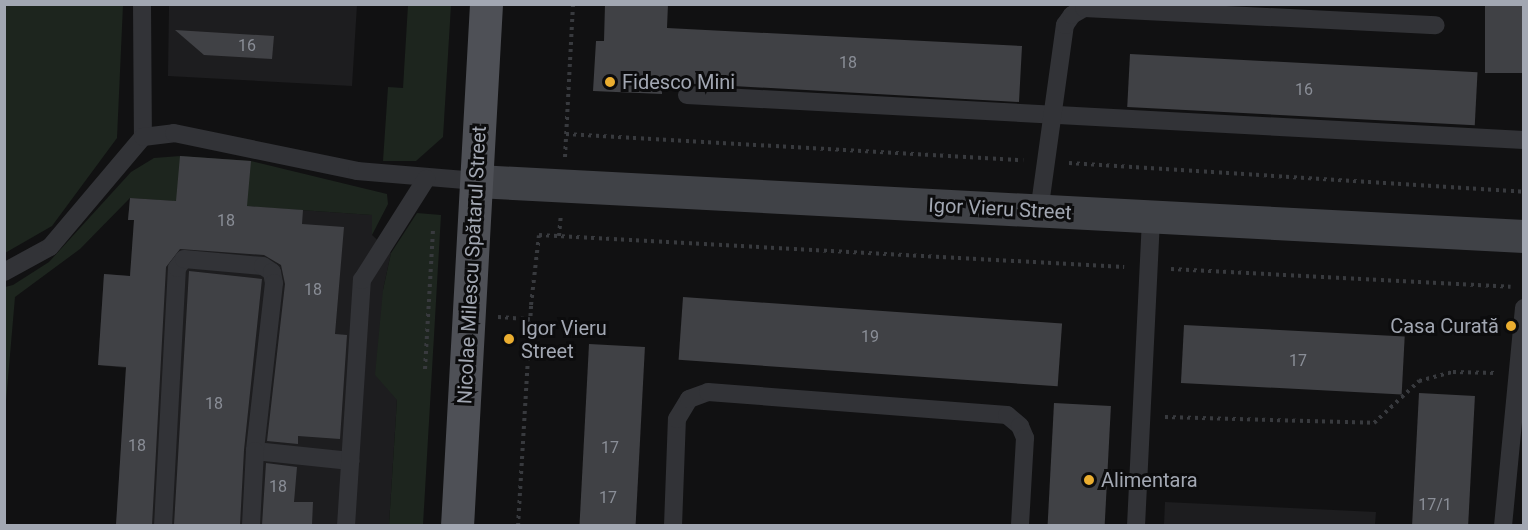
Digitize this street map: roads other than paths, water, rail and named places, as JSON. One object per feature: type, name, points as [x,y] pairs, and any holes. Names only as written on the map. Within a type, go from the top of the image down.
[{"type":"main road","name":"Nicolae Milescu Spătarul Street","points":[[457,525],[486,4]]},
{"type":"street","name":"Igor Vieru Street","points":[[477,182],[1524,236]]},
{"type":"lane","points":[[4,272],[50,247],[143,137],[142,4]]},
{"type":"lane","points":[[1040,212],[1065,26],[1072,15],[1084,8],[1139,7],[1436,25]]},
{"type":"lane","points":[[687,95],[1524,140]]},
{"type":"lane","points":[[143,137],[174,134],[357,171],[477,182]]},
{"type":"lane","points":[[346,525],[362,280],[426,179]]},
{"type":"lane","points":[[1136,525],[1151,215]]},
{"type":"lane","points":[[163,525],[177,268],[184,259],[263,266],[272,272],[274,282],[255,452],[251,525]]},
{"type":"lane","points":[[1503,525],[1524,308]]},
{"type":"lane","points":[[673,525],[678,418],[690,399],[708,392],[1007,415],[1020,426],[1025,438],[1020,525]]},
{"type":"lane","points":[[1514,416],[1524,432]]},
{"type":"lane","points":[[255,452],[350,460]]},
{"type":"place","name":"Fidesco Mini","points":[[610,82]]},
{"type":"place","name":"Casa Curată","points":[[1511,326]]},
{"type":"place","name":"Igor Vieru Street","points":[[509,339]]},
{"type":"place","name":"Alimentara","points":[[1089,480]]}]
